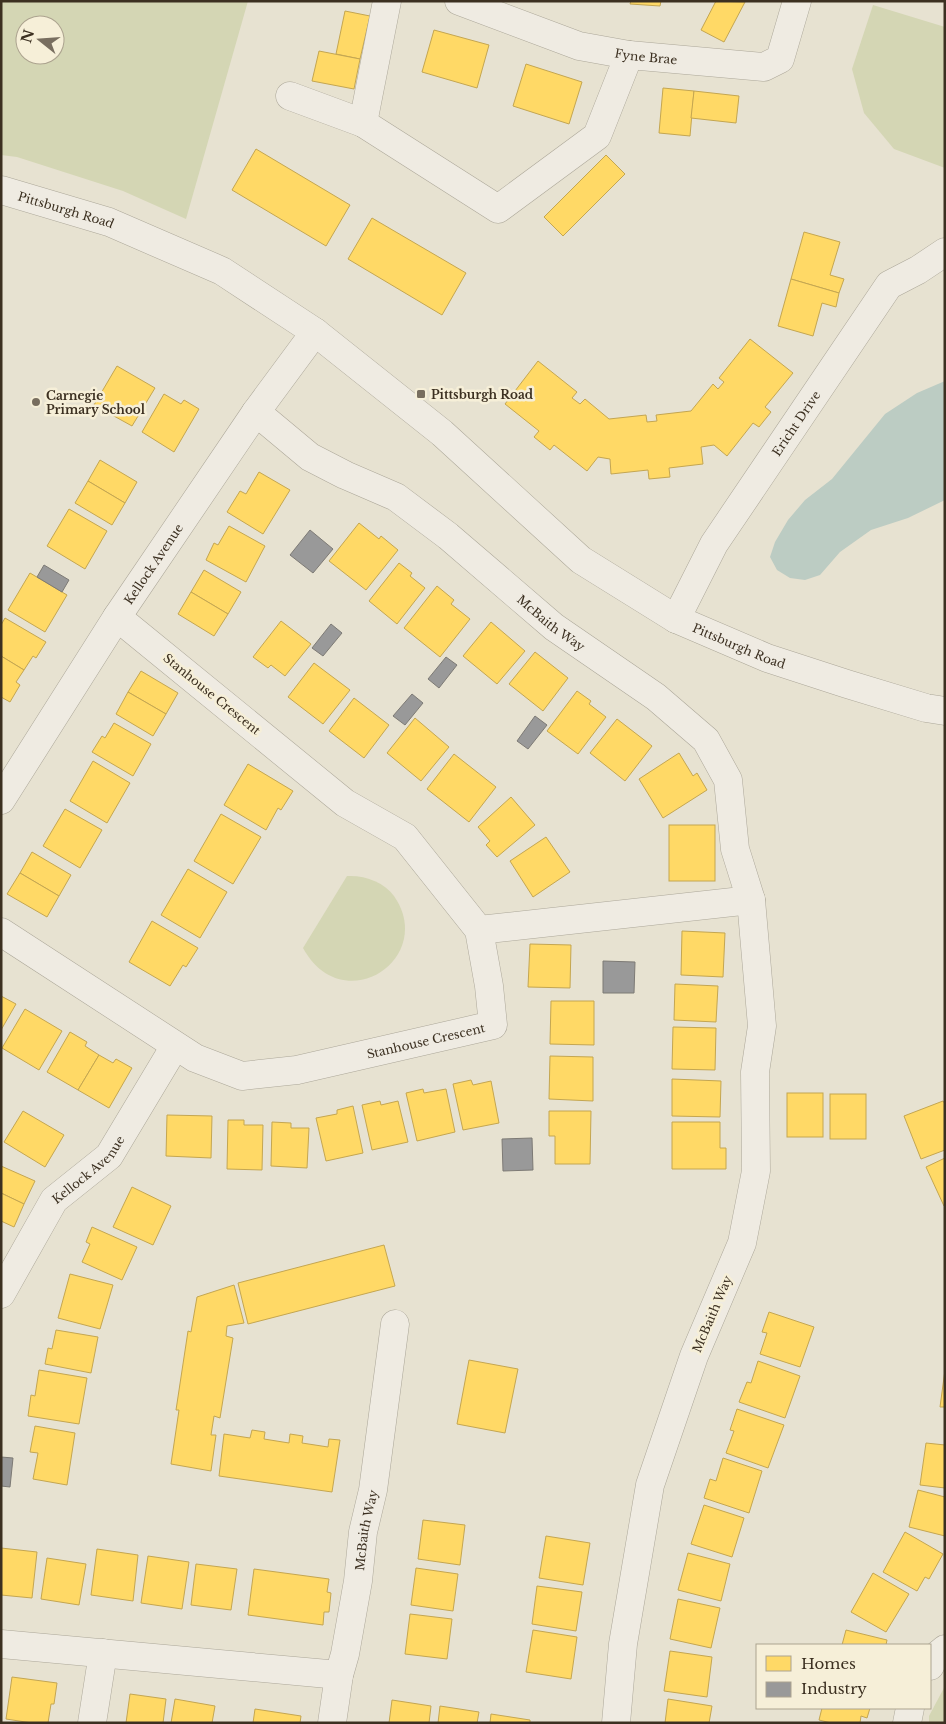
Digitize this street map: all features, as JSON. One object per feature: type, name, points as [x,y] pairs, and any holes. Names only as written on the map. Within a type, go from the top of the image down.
[{"type":"street","points":[[363,124],[387,1]]},
{"type":"street","name":"Fyne Brae","points":[[458,1],[579,46],[629,55],[764,67],[780,58],[797,1]]},
{"type":"street","points":[[290,96],[363,124],[498,209],[597,136],[629,55]]},
{"type":"street","name":"Pittsburgh Road","points":[[1,190],[109,222],[222,270],[315,332],[442,433],[581,560],[676,620],[767,658],[926,708],[945,711]]},
{"type":"street","name":"Ericht Drive","points":[[676,620],[714,544],[889,285],[918,270],[945,252]]},
{"type":"street","name":"Kellock Avenue","points":[[1,800],[117,617],[256,412],[315,332]]},
{"type":"street","name":"McBaith Way","points":[[256,412],[310,457],[345,475],[396,497],[448,536],[554,627],[656,697],[706,740],[728,780],[735,849],[751,900],[762,1026],[754,1072],[756,1171],[742,1243],[694,1356],[650,1485],[624,1644],[616,1723]]},
{"type":"street","name":"Stanhouse Crescent","points":[[1,932],[195,1058],[242,1076],[297,1070],[493,1025],[489,986],[478,930],[405,837],[345,803],[117,617]]},
{"type":"street","points":[[478,930],[751,900]]},
{"type":"street","name":"Kellock Avenue","points":[[1,1294],[54,1200],[109,1156],[175,1046]]},
{"type":"street","name":"McBaith Way","points":[[332,1723],[339,1675],[345,1654],[358,1581],[363,1532],[373,1490],[395,1324]]},
{"type":"street","points":[[1,1644],[339,1675]]},
{"type":"street","points":[[931,1664],[934,1658],[945,1649]]},
{"type":"street","points":[[92,1723],[104,1653]]},
{"type":"street","points":[[906,1723],[910,1709]]},
{"type":"green space","points":[[1,1],[248,1],[186,219],[123,191],[17,157],[1,155]]},
{"type":"green space","points":[[873,5],[945,27],[945,168],[894,149],[864,113],[852,69]]},
{"type":"green space","points":[[347,876],[367,878],[385,887],[394,896],[404,919],[404,941],[395,959],[380,973],[361,980],[340,979],[320,969],[303,948]]},
{"type":"green space","points":[[945,1686],[945,1723],[929,1723],[929,1716]]},
{"type":"shaded area","points":[[945,381],[945,500],[908,518],[871,530],[840,552],[820,575],[805,580],[790,578],[777,570],[770,557],[775,542],[788,520],[805,500],[832,479],[885,414],[917,393]]},
{"type":"building: Homes","points":[[631,1],[661,1],[660,6],[630,4]]},
{"type":"building: Homes","points":[[716,1],[745,2],[724,42],[701,30]]},
{"type":"building: Homes","points":[[345,11],[370,16],[360,59],[336,54]]},
{"type":"building: Homes","points":[[434,30],[489,45],[477,88],[422,72]]},
{"type":"building: Homes","points":[[319,51],[360,59],[354,89],[312,81]]},
{"type":"building: Homes","points":[[526,64],[582,82],[569,124],[513,106]]},
{"type":"building: Homes","points":[[663,88],[694,91],[690,136],[659,133]]},
{"type":"building: Homes","points":[[694,91],[739,96],[736,123],[691,118]]},
{"type":"building: Homes","points":[[256,149],[350,205],[326,246],[232,190]]},
{"type":"building: Homes","points":[[606,155],[625,174],[563,236],[544,217]]},
{"type":"building: Homes","points":[[372,218],[466,273],[442,315],[348,259]]},
{"type":"building: Homes","points":[[804,232],[840,242],[830,275],[844,279],[839,293],[791,279]]},
{"type":"building: Homes","points":[[791,279],[839,293],[836,307],[822,303],[813,336],[778,326]]},
{"type":"building: Homes","points":[[750,339],[793,373],[765,407],[771,412],[759,427],[753,423],[727,456],[714,445],[701,447],[703,464],[669,468],[670,477],[649,479],[648,470],[611,474],[610,459],[598,457],[587,471],[554,445],[550,450],[534,437],[539,431],[505,404],[538,361],[577,392],[572,398],[580,404],[585,399],[609,419],[646,415],[647,422],[657,421],[656,415],[691,411],[713,384],[718,389],[724,382],[719,378]]},
{"type":"building: Homes","points":[[117,366],[155,388],[132,426],[94,405]]},
{"type":"building: Homes","points":[[164,394],[181,404],[184,400],[199,409],[174,452],[142,432]]},
{"type":"building: Homes","points":[[100,460],[137,482],[125,503],[88,481]]},
{"type":"building: Homes","points":[[259,472],[290,490],[263,534],[227,512],[240,491],[246,494]]},
{"type":"building: Homes","points":[[88,481],[125,503],[112,525],[75,503]]},
{"type":"building: Homes","points":[[69,509],[107,531],[85,569],[47,546]]},
{"type":"building: Homes","points":[[359,523],[379,539],[381,536],[398,550],[366,590],[329,561]]},
{"type":"building: Homes","points":[[229,526],[265,546],[246,582],[206,560],[214,543],[218,545]]},
{"type":"building: Homes","points":[[399,563],[412,573],[410,576],[425,588],[397,624],[369,601]]},
{"type":"building: Homes","points":[[204,570],[241,592],[228,614],[191,592]]},
{"type":"building: Homes","points":[[30,573],[67,595],[45,632],[8,610]]},
{"type":"building: Homes","points":[[437,586],[454,600],[451,604],[470,619],[440,657],[404,628]]},
{"type":"building: Homes","points":[[191,592],[228,614],[214,636],[178,614]]},
{"type":"building: Homes","points":[[5,618],[46,642],[36,658],[33,656],[24,670],[1,656],[1,625]]},
{"type":"building: Homes","points":[[281,621],[311,644],[285,676],[271,665],[268,668],[253,657]]},
{"type":"building: Homes","points":[[491,622],[525,651],[497,684],[463,656]]},
{"type":"building: Homes","points":[[535,652],[568,678],[543,711],[509,684]]},
{"type":"building: Homes","points":[[1,656],[24,670],[16,682],[20,685],[10,702],[1,697]]},
{"type":"building: Homes","points":[[314,663],[350,690],[323,724],[288,697]]},
{"type":"building: Homes","points":[[141,671],[178,693],[166,714],[128,692]]},
{"type":"building: Homes","points":[[577,691],[591,701],[589,704],[606,717],[578,754],[547,731]]},
{"type":"building: Homes","points":[[128,692],[166,714],[153,736],[116,714]]},
{"type":"building: Homes","points":[[354,698],[389,725],[364,758],[329,731]]},
{"type":"building: Homes","points":[[415,718],[449,747],[421,781],[387,753]]},
{"type":"building: Homes","points":[[617,719],[652,746],[625,781],[590,753]]},
{"type":"building: Homes","points":[[114,723],[151,744],[133,776],[92,752],[102,736],[105,738]]},
{"type":"building: Homes","points":[[679,753],[693,776],[697,773],[707,790],[663,818],[639,779]]},
{"type":"building: Homes","points":[[454,754],[496,787],[469,822],[427,789]]},
{"type":"building: Homes","points":[[93,761],[130,783],[107,823],[70,801]]},
{"type":"building: Homes","points":[[248,764],[293,791],[281,810],[278,808],[266,830],[224,805]]},
{"type":"building: Homes","points":[[511,797],[535,825],[497,857],[486,845],[490,841],[478,827]]},
{"type":"building: Homes","points":[[65,809],[102,830],[80,868],[43,846]]},
{"type":"building: Homes","points":[[221,814],[261,837],[233,884],[194,861]]},
{"type":"building: Homes","points":[[669,825],[715,825],[715,881],[669,881]]},
{"type":"building: Homes","points":[[546,837],[570,872],[533,897],[510,861]]},
{"type":"building: Homes","points":[[32,852],[71,875],[59,896],[20,873]]},
{"type":"building: Homes","points":[[188,869],[227,892],[200,938],[161,915]]},
{"type":"building: Homes","points":[[20,873],[59,896],[47,917],[7,894]]},
{"type":"building: Homes","points":[[152,921],[198,948],[186,967],[183,965],[170,986],[129,962]]},
{"type":"building: Homes","points":[[682,931],[725,933],[723,977],[681,975]]},
{"type":"building: Homes","points":[[530,944],[571,945],[570,988],[528,987]]},
{"type":"building: Homes","points":[[675,984],[718,986],[716,1022],[674,1020]]},
{"type":"building: Homes","points":[[1,996],[16,1004],[1,1030]]},
{"type":"building: Homes","points":[[551,1001],[594,1001],[594,1045],[550,1044]]},
{"type":"building: Homes","points":[[25,1009],[62,1031],[39,1070],[2,1048]]},
{"type":"building: Homes","points":[[673,1027],[716,1028],[715,1070],[672,1069]]},
{"type":"building: Homes","points":[[70,1032],[87,1042],[85,1046],[99,1055],[78,1090],[47,1072]]},
{"type":"building: Homes","points":[[99,1055],[113,1063],[116,1059],[132,1068],[109,1108],[78,1090]]},
{"type":"building: Homes","points":[[550,1056],[593,1057],[593,1101],[549,1099]]},
{"type":"building: Homes","points":[[672,1079],[721,1081],[720,1117],[672,1116]]},
{"type":"building: Homes","points":[[471,1080],[473,1085],[491,1081],[499,1123],[463,1130],[453,1084]]},
{"type":"building: Homes","points":[[423,1089],[424,1093],[446,1089],[455,1132],[417,1141],[406,1093]]},
{"type":"building: Homes","points":[[787,1093],[823,1093],[823,1137],[787,1137]]},
{"type":"building: Homes","points":[[830,1094],[866,1094],[866,1139],[830,1139]]},
{"type":"building: Homes","points":[[380,1101],[381,1105],[398,1101],[408,1142],[372,1150],[362,1105]]},
{"type":"building: Homes","points":[[943,1101],[945,1104],[945,1150],[921,1159],[904,1116]]},
{"type":"building: Homes","points":[[353,1106],[363,1153],[326,1161],[316,1118],[337,1114],[337,1110]]},
{"type":"building: Homes","points":[[23,1111],[64,1135],[45,1167],[4,1142]]},
{"type":"building: Homes","points":[[549,1111],[591,1111],[590,1164],[555,1164],[555,1136],[549,1136]]},
{"type":"building: Homes","points":[[167,1115],[212,1116],[211,1158],[166,1156]]},
{"type":"building: Homes","points":[[228,1120],[244,1120],[244,1125],[263,1125],[262,1170],[227,1169]]},
{"type":"building: Homes","points":[[272,1122],[291,1123],[291,1128],[309,1128],[307,1168],[271,1166]]},
{"type":"building: Homes","points":[[672,1122],[720,1122],[720,1148],[726,1148],[726,1169],[672,1169]]},
{"type":"building: Homes","points":[[945,1158],[945,1205],[944,1206],[926,1167]]},
{"type":"building: Homes","points":[[1,1166],[35,1181],[24,1204],[1,1193]]},
{"type":"building: Homes","points":[[132,1187],[171,1206],[153,1245],[113,1227]]},
{"type":"building: Homes","points":[[1,1193],[24,1204],[14,1227],[1,1221]]},
{"type":"building: Homes","points":[[92,1227],[137,1247],[122,1280],[82,1262],[90,1244],[86,1242]]},
{"type":"building: Homes","points":[[384,1245],[395,1286],[248,1324],[238,1283]]},
{"type":"building: Homes","points":[[70,1274],[113,1285],[100,1329],[58,1318]]},
{"type":"building: Homes","points":[[234,1285],[244,1323],[227,1326],[226,1336],[233,1338],[220,1418],[214,1416],[211,1435],[216,1435],[211,1471],[171,1464],[179,1410],[176,1410],[188,1331],[191,1332],[197,1297]]},
{"type":"building: Homes","points":[[769,1312],[814,1327],[800,1367],[760,1354],[767,1333],[762,1332]]},
{"type":"building: Homes","points":[[56,1330],[98,1337],[91,1373],[45,1364],[48,1348],[52,1349]]},
{"type":"building: Homes","points":[[469,1360],[518,1369],[505,1433],[457,1424]]},
{"type":"building: Homes","points":[[758,1361],[800,1376],[785,1418],[739,1402],[747,1382],[751,1383]]},
{"type":"building: Homes","points":[[39,1370],[87,1378],[79,1424],[28,1416],[31,1395],[35,1396]]},
{"type":"building: Homes","points":[[945,1370],[945,1407],[940,1407]]},
{"type":"building: Homes","points":[[737,1409],[784,1425],[768,1468],[726,1453],[734,1431],[730,1430]]},
{"type":"building: Homes","points":[[35,1426],[75,1433],[67,1485],[33,1479],[38,1453],[30,1452]]},
{"type":"building: Homes","points":[[252,1430],[265,1432],[264,1439],[289,1443],[290,1434],[303,1436],[302,1443],[328,1447],[329,1439],[340,1440],[332,1492],[219,1476],[224,1434],[250,1438]]},
{"type":"building: Homes","points":[[926,1443],[945,1445],[945,1488],[920,1485]]},
{"type":"building: Homes","points":[[723,1458],[762,1471],[749,1513],[704,1498],[710,1479],[716,1481]]},
{"type":"building: Homes","points":[[918,1490],[945,1497],[945,1536],[909,1527]]},
{"type":"building: Homes","points":[[704,1505],[744,1518],[732,1557],[691,1544]]},
{"type":"building: Homes","points":[[423,1520],[465,1525],[460,1565],[418,1559]]},
{"type":"building: Homes","points":[[905,1532],[943,1554],[929,1579],[925,1577],[917,1591],[883,1572]]},
{"type":"building: Homes","points":[[546,1536],[590,1543],[583,1585],[539,1578]]},
{"type":"building: Homes","points":[[1,1548],[37,1552],[32,1598],[1,1595]]},
{"type":"building: Homes","points":[[97,1549],[138,1555],[133,1601],[91,1595]]},
{"type":"building: Homes","points":[[688,1553],[730,1564],[721,1601],[678,1590]]},
{"type":"building: Homes","points":[[148,1556],[189,1562],[182,1609],[141,1603]]},
{"type":"building: Homes","points":[[47,1558],[86,1564],[79,1605],[41,1599]]},
{"type":"building: Homes","points":[[196,1564],[237,1569],[231,1610],[191,1605]]},
{"type":"building: Homes","points":[[416,1568],[458,1574],[453,1611],[411,1605]]},
{"type":"building: Homes","points":[[254,1569],[329,1579],[327,1592],[331,1593],[329,1612],[324,1612],[323,1625],[248,1615]]},
{"type":"building: Homes","points":[[873,1573],[909,1594],[886,1632],[851,1612]]},
{"type":"building: Homes","points":[[537,1586],[582,1592],[576,1631],[532,1624]]},
{"type":"building: Homes","points":[[678,1599],[720,1608],[711,1648],[670,1639]]},
{"type":"building: Homes","points":[[410,1614],[452,1619],[447,1659],[405,1654]]},
{"type":"building: Homes","points":[[533,1630],[577,1637],[571,1679],[526,1672]]},
{"type":"building: Homes","points":[[846,1630],[887,1640],[886,1644],[842,1644]]},
{"type":"building: Homes","points":[[670,1651],[712,1657],[707,1697],[664,1691]]},
{"type":"building: Homes","points":[[12,1677],[57,1683],[54,1704],[51,1704],[48,1723],[32,1723],[6,1719]]},
{"type":"building: Homes","points":[[130,1694],[166,1699],[163,1723],[126,1723]]},
{"type":"building: Homes","points":[[175,1699],[215,1706],[212,1723],[171,1723]]},
{"type":"building: Homes","points":[[668,1699],[712,1706],[709,1723],[665,1723]]},
{"type":"building: Homes","points":[[392,1700],[431,1706],[429,1723],[389,1723]]},
{"type":"building: Homes","points":[[440,1706],[479,1712],[477,1723],[438,1723]]},
{"type":"building: Homes","points":[[255,1709],[301,1716],[300,1723],[253,1723]]},
{"type":"building: Homes","points":[[822,1709],[870,1709],[867,1718],[861,1716],[860,1723],[831,1723],[819,1720]]},
{"type":"building: Homes","points":[[491,1714],[530,1720],[530,1723],[490,1723]]},
{"type":"building: Industry","points":[[310,530],[333,549],[313,573],[290,555]]},
{"type":"building: Industry","points":[[44,565],[69,580],[62,592],[37,577]]},
{"type":"building: Industry","points":[[331,624],[342,633],[323,656],[312,648]]},
{"type":"building: Industry","points":[[446,657],[457,665],[439,688],[428,679]]},
{"type":"building: Industry","points":[[412,694],[423,703],[405,725],[393,716]]},
{"type":"building: Industry","points":[[535,716],[547,725],[528,749],[517,741]]},
{"type":"building: Industry","points":[[603,961],[635,962],[634,993],[603,993]]},
{"type":"building: Industry","points":[[532,1138],[533,1170],[503,1171],[502,1139]]},
{"type":"building: Industry","points":[[1,1457],[13,1458],[10,1487],[1,1486]]},
{"type":"place","name":"Pittsburgh Road","points":[[421,394]]},
{"type":"place","name":"Carnegie Primary School","points":[[36,402]]}]
